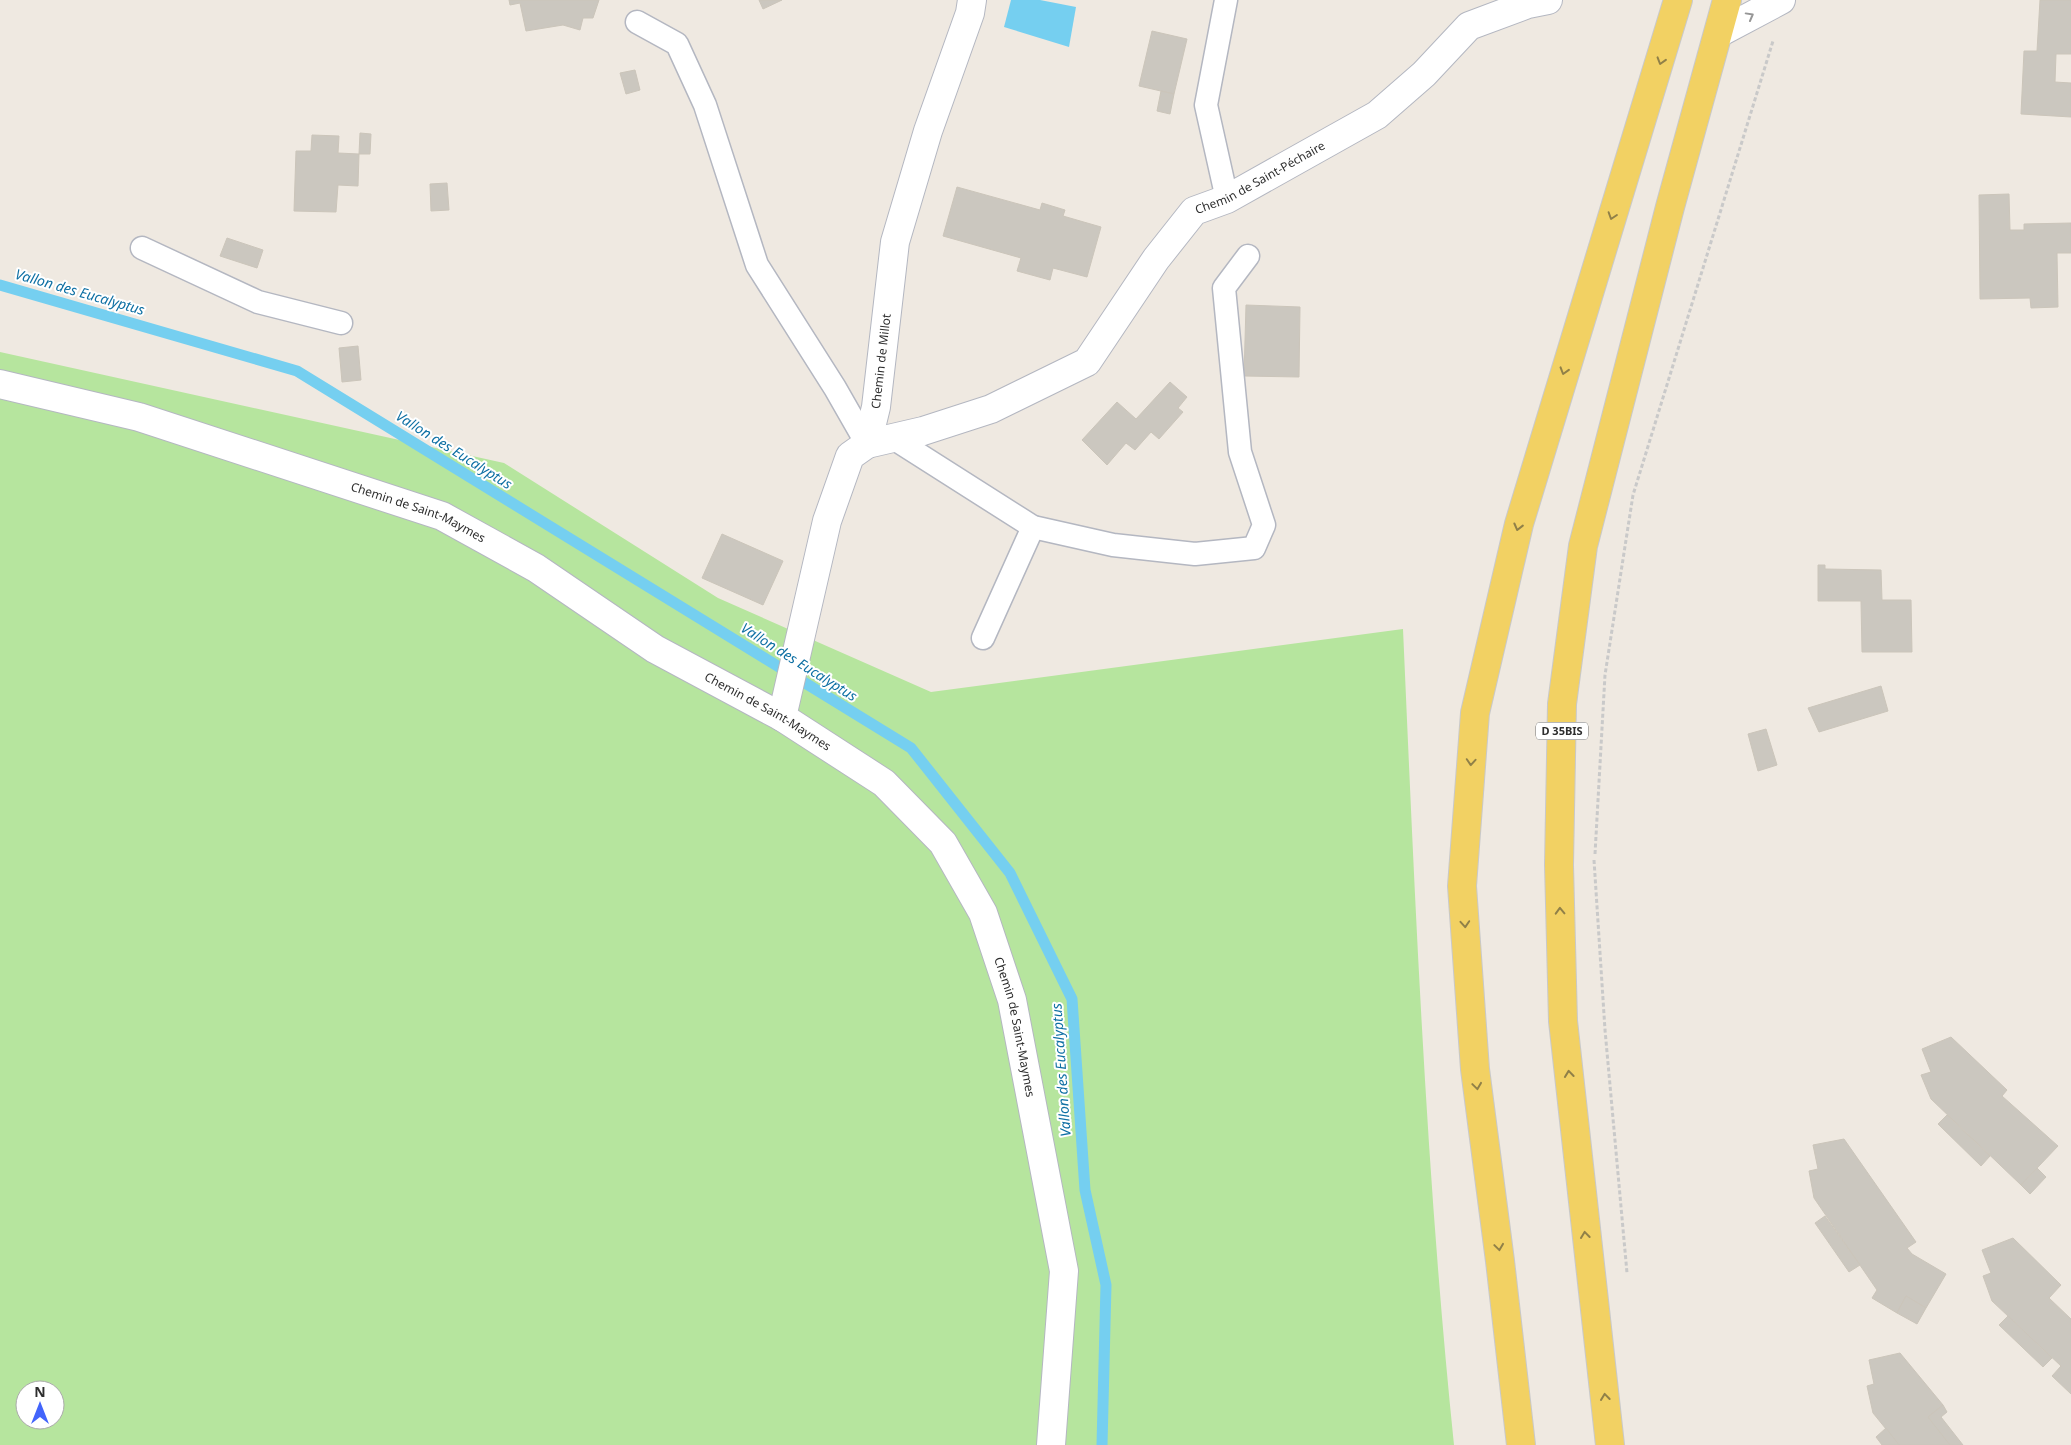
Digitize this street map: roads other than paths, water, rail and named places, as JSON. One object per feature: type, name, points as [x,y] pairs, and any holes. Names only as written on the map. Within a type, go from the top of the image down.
[{"type":"main road","points":[[1521,1445],[1475,1069],[1462,886],[1474,713],[1518,524],[1678,0]]},
{"type":"main road","name":"D 35BIS","points":[[1610,1445],[1564,1021],[1559,865],[1562,704],[1583,546],[1670,207],[1727,0]]},
{"type":"street","name":"Chemin de Millot","points":[[867,444],[876,407],[895,242],[928,131],[970,13],[972,0]]},
{"type":"street","name":"Chemin de Saint-Péchaire","points":[[867,444],[992,409],[1088,362],[1156,259],[1194,211],[1228,199],[1377,115],[1424,74],[1469,26],[1528,4],[1548,0]]},
{"type":"street","points":[[1719,33],[1780,1]]},
{"type":"street","name":"Chemin de Saint-Maymes","points":[[0,384],[139,417],[442,516],[536,568],[655,649],[782,717],[884,783],[943,843],[983,914],[1012,1000],[1064,1271],[1051,1445]]},
{"type":"street","points":[[782,717],[827,521],[850,456],[867,444]]},
{"type":"lane","points":[[1226,0],[1206,105],[1228,199]]},
{"type":"lane","points":[[637,22],[677,44],[705,105],[757,265],[835,388],[867,444]]},
{"type":"lane","points":[[142,248],[258,302],[341,324]]},
{"type":"lane","points":[[893,438],[1033,527],[1114,545],[1195,554],[1254,548],[1264,525],[1240,452],[1224,288],[1248,256]]},
{"type":"lane","points":[[983,638],[1033,527]]},
{"type":"water","points":[[1011,0],[1040,0],[1076,7],[1069,47],[1004,27]]},
{"type":"waterway","name":"Vallon des Eucalyptus","points":[[0,285],[297,371],[911,748],[1010,873],[1072,999],[1085,1190],[1106,1285],[1102,1445]]}]
